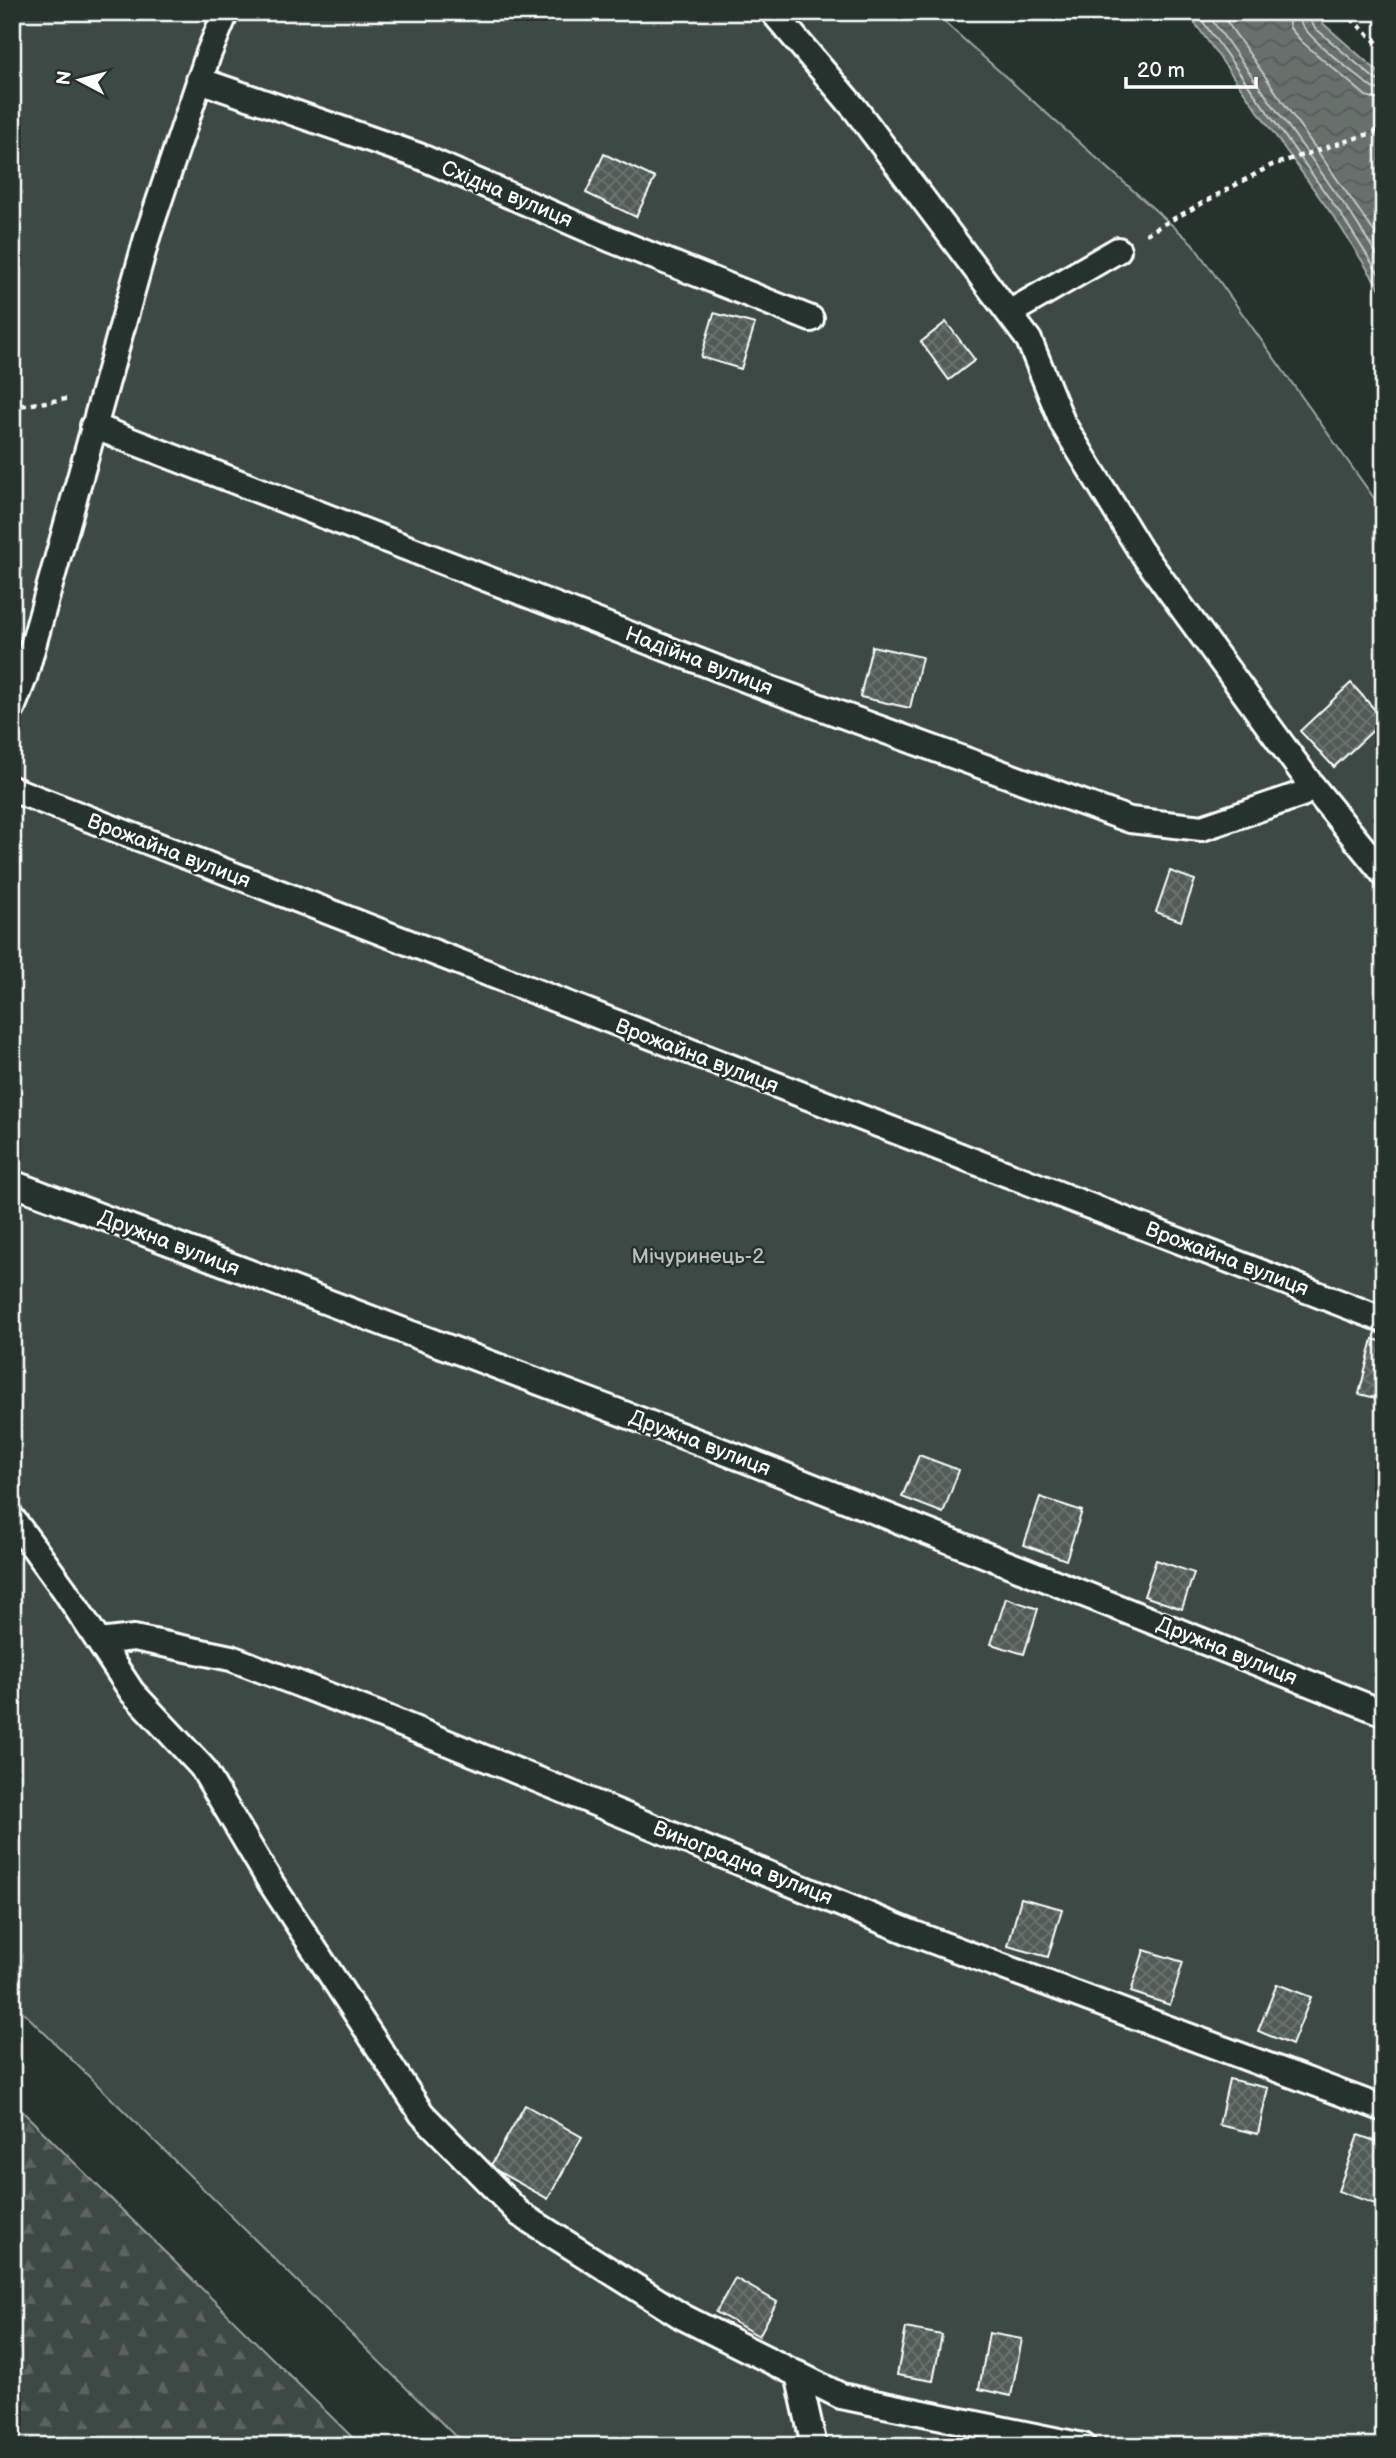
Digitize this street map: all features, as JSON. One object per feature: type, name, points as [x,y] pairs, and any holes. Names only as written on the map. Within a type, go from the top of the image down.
[{"type":"lane","points":[[12,709],[24,678],[148,234],[226,12]]},
{"type":"lane","points":[[773,12],[856,110],[1029,340],[1063,424],[1140,550],[1310,783],[1384,874]]},
{"type":"lane","name":"Східна вулиця","points":[[200,80],[419,156],[610,239],[811,319]]},
{"type":"lane","points":[[1009,313],[1118,250]]},
{"type":"lane","name":"Надійна вулиця","points":[[93,426],[768,688],[1130,820],[1202,828],[1302,794],[1310,783]]},
{"type":"lane","name":"Врожайна вулиця","points":[[12,789],[1384,1320]]},
{"type":"lane","name":"Дружна вулиця","points":[[12,1183],[746,1460],[1384,1713]]},
{"type":"lane","points":[[12,1518],[132,1692],[202,1767],[271,1882],[422,2114],[520,2214],[683,2317],[841,2396],[1083,2446]]},
{"type":"lane","name":"Виноградна вулиця","points":[[99,1642],[134,1638],[231,1658],[387,1718],[912,1933],[1384,2109]]},
{"type":"lane","points":[[798,2374],[814,2446]]},
{"type":"path","points":[[1344,12],[1384,48]]},
{"type":"path","points":[[1118,250],[1272,165],[1384,129]]},
{"type":"path","points":[[12,407],[102,394]]},
{"type":"green space","name":"Мічуринець-2","points":[[12,12],[933,12],[1192,243],[1384,512],[1384,2446],[477,2446],[454,2435],[12,2001]]},
{"type":"green space","points":[[12,2101],[361,2446],[12,2446]]},
{"type":"water","points":[[1187,12],[1310,12],[1384,77],[1384,295],[1338,223]]},
{"type":"building","points":[[604,154],[655,178],[636,217],[586,193]]},
{"type":"building","points":[[714,313],[755,324],[741,369],[701,357]]},
{"type":"building","points":[[946,322],[975,360],[949,380],[921,342]]},
{"type":"building","points":[[872,646],[922,657],[910,708],[860,697]]},
{"type":"building","points":[[1351,683],[1384,720],[1334,767],[1300,731]]},
{"type":"building","points":[[1170,871],[1195,880],[1181,921],[1156,912]]},
{"type":"building","points":[[1373,1339],[1384,1342],[1384,1400],[1359,1394]]},
{"type":"building","points":[[919,1455],[959,1470],[943,1513],[902,1497]]},
{"type":"building","points":[[1040,1497],[1082,1511],[1066,1560],[1024,1545]]},
{"type":"building","points":[[1156,1560],[1194,1573],[1182,1609],[1144,1596]]},
{"type":"building","points":[[1006,1598],[1038,1609],[1024,1654],[991,1644]]},
{"type":"building","points":[[1021,1898],[1062,1909],[1048,1957],[1008,1946]]},
{"type":"building","points":[[1144,1950],[1183,1962],[1170,2005],[1131,1992]]},
{"type":"building","points":[[1277,1984],[1311,1997],[1292,2045],[1258,2031]]},
{"type":"building","points":[[1229,2079],[1268,2088],[1258,2134],[1219,2125]]},
{"type":"building","points":[[525,2105],[582,2137],[548,2199],[490,2167]]},
{"type":"building","points":[[1358,2135],[1384,2144],[1384,2198],[1381,2206],[1338,2191]]},
{"type":"building","points":[[735,2278],[777,2302],[759,2336],[716,2312]]},
{"type":"building","points":[[906,2328],[942,2335],[933,2381],[897,2375]]},
{"type":"building","points":[[989,2333],[1022,2339],[1011,2396],[979,2389]]}]
